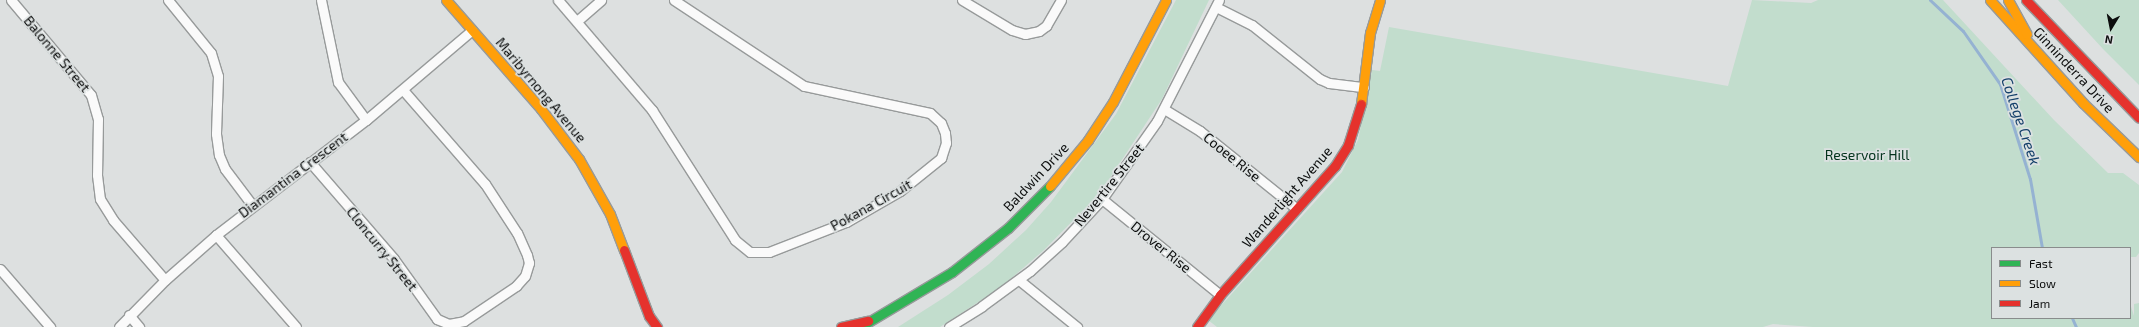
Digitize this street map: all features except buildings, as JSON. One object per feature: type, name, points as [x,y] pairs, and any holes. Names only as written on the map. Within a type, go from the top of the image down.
[{"type":"main road","name":"Maribyrnong Avenue","points":[[446,0],[555,125],[586,171],[619,235],[649,316],[657,327]]},
{"type":"main road","name":"Baldwin Drive","points":[[860,327],[926,290],[971,258],[1042,195],[1074,159],[1105,115],[1166,0]]},
{"type":"main road","name":"Wanderlight Avenue","points":[[1197,327],[1220,295],[1335,166],[1348,145],[1357,122],[1364,87],[1370,34],[1380,0]]},
{"type":"main road","name":"Ginninderra Drive","points":[[1990,0],[2083,103],[2139,156]]},
{"type":"main road","points":[[2008,0],[2013,5],[2032,45]]},
{"type":"main road","name":"Ginninderra Drive","points":[[2026,0],[2104,85],[2139,118]]},
{"type":"main road","name":"Maribyrnong Avenue","points":[[648,327],[649,316]]},
{"type":"main road","name":"Baldwin Drive","points":[[841,327],[870,321]]},
{"type":"street","name":"Balonne Street","points":[[11,0],[91,95],[98,119],[97,183],[100,199],[112,220],[165,280]]},
{"type":"street","points":[[168,0],[205,43],[214,60],[218,76],[216,141],[219,155],[225,169],[252,206]]},
{"type":"street","points":[[321,0],[338,82],[366,120]]},
{"type":"street","name":"Pokana Circuit","points":[[558,0],[652,110],[735,240],[750,252],[769,252],[846,222],[900,191],[941,158],[946,143],[945,133],[941,123],[930,113],[804,86],[674,0]]},
{"type":"street","points":[[577,21],[601,0]]},
{"type":"street","points":[[962,0],[1012,30],[1025,34],[1039,31],[1046,26],[1061,0]]},
{"type":"street","points":[[1218,3],[1252,25],[1320,79],[1329,83],[1364,87]]},
{"type":"street","name":"Nevertire Street","points":[[949,327],[1018,280],[1062,242],[1102,199],[1135,156],[1164,109],[1218,3]]},
{"type":"street","name":"Diamantina Crescent","points":[[119,327],[129,315],[165,280],[216,235],[366,120],[472,30]]},
{"type":"street","name":"Cloncurry Street","points":[[310,162],[394,259],[437,319],[449,324],[464,321],[516,286],[525,276],[529,263],[517,233],[485,184],[403,90]]},
{"type":"street","name":"Cooee Rise","points":[[1164,109],[1196,127],[1297,209]]},
{"type":"street","name":"Drover Rise","points":[[1102,199],[1220,295]]},
{"type":"street","points":[[216,235],[296,327]]},
{"type":"street","points":[[0,269],[50,327]]},
{"type":"street","points":[[1018,280],[1077,327]]},
{"type":"street","points":[[129,315],[139,327]]},
{"type":"green space","points":[[1176,0],[1209,0],[1162,99],[1100,193],[1044,250],[1000,288],[940,327],[898,327],[948,295],[989,264],[1026,230],[1051,202],[1116,114]]},
{"type":"green space","name":"Reservoir Hill","points":[[1752,0],[1811,3],[1818,0],[1943,0],[2054,120],[2108,173],[2123,173],[2139,185],[2139,253],[2136,257],[2131,257],[2131,247],[1991,247],[1991,319],[2131,319],[2131,306],[2134,316],[2134,304],[2139,303],[2139,327],[1813,327],[1773,324],[1763,327],[1217,327],[1208,320],[1342,172],[1358,140],[1372,70],[1380,71],[1389,27],[1728,86]]},
{"type":"green space","points":[[2058,0],[2139,0],[2139,85],[2103,49]]},
{"type":"waterway","name":"College Creek","points":[[1930,0],[1963,31],[2000,84],[2030,179],[2042,247]]},
{"type":"waterway","name":"College Creek","points":[[2072,319],[2076,327]]},
{"type":"traffic: fast","points":[[860,327],[952,272],[1008,228],[1050,186]]},
{"type":"traffic: slow","points":[[446,0],[541,109],[579,159],[610,214],[624,250]]},
{"type":"traffic: slow","points":[[1050,186],[1088,140],[1113,102],[1166,0]]},
{"type":"traffic: slow","points":[[1361,104],[1370,33],[1380,0]]},
{"type":"traffic: slow","points":[[1990,0],[2083,103],[2139,157]]},
{"type":"traffic: slow","points":[[2008,0],[2027,34]]},
{"type":"traffic: jam","points":[[2026,0],[2139,118]]},
{"type":"traffic: jam","points":[[1197,327],[1220,295],[1335,166],[1348,145],[1361,104]]},
{"type":"traffic: jam","points":[[624,250],[649,316],[657,327]]},
{"type":"traffic: jam","points":[[841,327],[868,321]]}]
